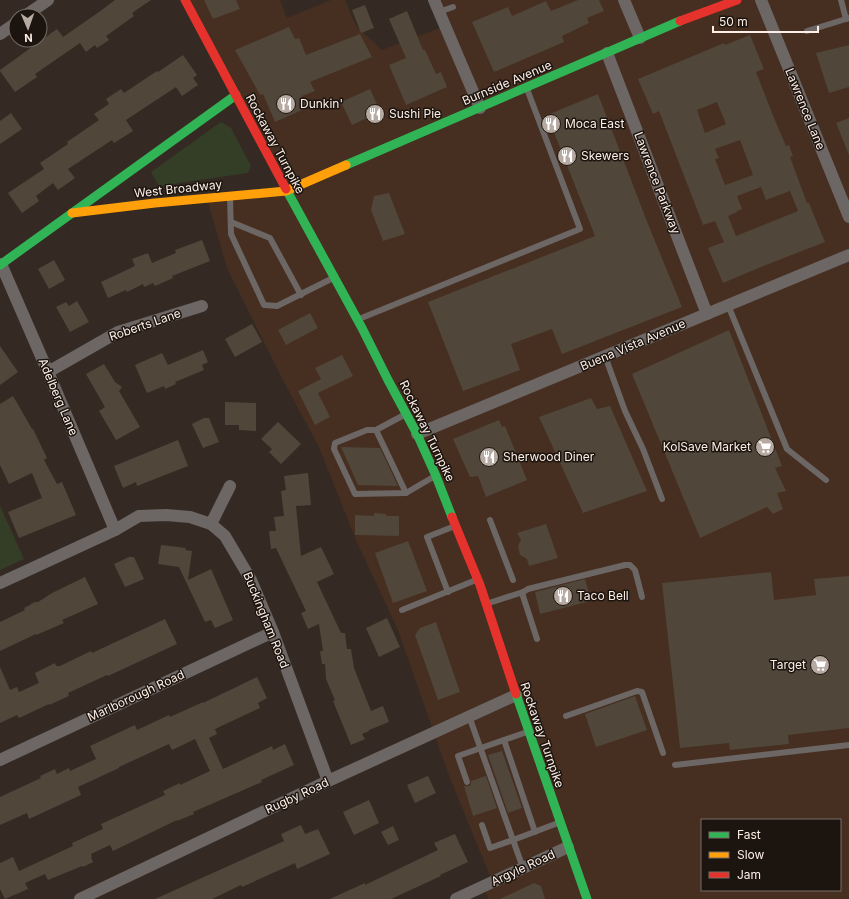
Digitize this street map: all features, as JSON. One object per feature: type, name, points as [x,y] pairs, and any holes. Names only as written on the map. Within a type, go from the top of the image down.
[{"type":"main road","name":"Rockaway Turnpike","points":[[185,0],[333,278],[357,320],[417,434],[436,476],[478,580],[528,731],[587,899]]},
{"type":"main road","name":"Burnside Avenue","points":[[286,190],[527,88],[680,21],[737,0]]},
{"type":"main road","name":"West Broadway","points":[[0,264],[236,95]]},
{"type":"main road","name":"West Broadway","points":[[72,213],[286,190]]},
{"type":"street","points":[[36,8],[48,0]]},
{"type":"street","points":[[434,0],[480,108]]},
{"type":"street","points":[[624,0],[640,38]]},
{"type":"street","name":"Lawrence Lane","points":[[761,0],[844,191],[849,217]]},
{"type":"street","name":"Lawrence Parkway","points":[[607,53],[707,314]]},
{"type":"street","name":"Buena Vista Avenue","points":[[417,434],[849,255]]},
{"type":"street","name":"Adelberg Lane","points":[[0,264],[48,372],[114,530]]},
{"type":"street","name":"Roberts Lane","points":[[48,372],[118,332],[202,306]]},
{"type":"street","points":[[211,524],[230,486]]},
{"type":"street","name":"Buckingham Road","points":[[0,583],[114,530],[139,516],[190,516],[211,524],[225,536],[251,580],[328,781]]},
{"type":"street","name":"Marlborough Road","points":[[0,760],[272,632]]},
{"type":"street","name":"Rugby Road","points":[[80,899],[328,781],[516,695]]},
{"type":"street","name":"Argyle Road","points":[[456,899],[568,847]]},
{"type":"lane","points":[[807,31],[848,19],[841,0]]},
{"type":"lane","points":[[439,12],[453,7]]},
{"type":"lane","points":[[357,320],[580,230],[527,88]]},
{"type":"lane","points":[[230,196],[231,234],[264,305],[277,306],[333,278]]},
{"type":"lane","points":[[230,222],[270,238],[301,295]]},
{"type":"lane","points":[[728,305],[787,449],[826,480]]},
{"type":"lane","points":[[605,356],[624,411],[643,449],[662,499]]},
{"type":"lane","points":[[406,414],[376,430],[367,430],[335,443],[334,449],[355,494],[406,493],[436,476]]},
{"type":"lane","points":[[376,430],[406,493]]},
{"type":"lane","points":[[490,520],[513,580]]},
{"type":"lane","points":[[448,592],[427,537],[456,526]]},
{"type":"lane","points":[[486,604],[523,592],[532,587],[625,565],[630,565],[635,570],[642,597]]},
{"type":"lane","points":[[402,610],[478,580]]},
{"type":"lane","points":[[523,592],[537,639]]},
{"type":"lane","points":[[566,716],[637,691],[642,692],[663,753]]},
{"type":"lane","points":[[469,716],[480,748],[491,772],[523,868]]},
{"type":"lane","points":[[467,782],[458,756],[528,731]]},
{"type":"lane","points":[[504,740],[518,790],[535,832]]},
{"type":"lane","points":[[675,765],[849,745]]},
{"type":"lane","points":[[482,825],[490,848],[560,822]]},
{"type":"shaded area","points":[[187,0],[280,0],[287,18],[331,0],[345,0],[356,26],[382,50],[448,25],[439,0],[849,0],[849,899],[489,899],[485,891],[494,886],[448,773],[398,630],[356,540],[319,447],[284,382],[227,268],[206,195],[286,191]]},
{"type":"green space","points":[[221,122],[231,128],[251,166],[248,173],[159,186],[151,172]]},
{"type":"green space","points":[[0,506],[24,559],[0,570]]},
{"type":"building","points":[[115,0],[151,0],[132,13],[134,16],[106,36],[109,40],[97,48],[95,45],[86,52],[80,43],[35,74],[37,77],[15,92],[0,70],[31,48],[48,48],[48,35],[57,29],[63,37]]},
{"type":"building","points":[[204,0],[236,0],[240,9],[213,19]]},
{"type":"building","points":[[578,0],[599,0],[604,11],[587,18],[589,23],[562,36],[564,42],[494,72],[472,22],[508,7],[512,16],[546,1],[551,11]]},
{"type":"building","points":[[365,5],[374,28],[361,33],[352,10]]},
{"type":"building","points":[[407,11],[423,50],[425,50],[436,74],[441,72],[447,87],[406,105],[389,65],[406,58],[389,19]]},
{"type":"building","points":[[289,27],[295,39],[299,38],[306,55],[360,34],[372,57],[310,82],[315,91],[302,96],[307,108],[275,122],[263,94],[260,95],[235,50]]},
{"type":"building","points":[[750,35],[764,69],[756,72],[786,146],[789,145],[793,156],[790,157],[807,203],[809,203],[825,242],[723,283],[708,248],[724,242],[715,221],[703,225],[659,111],[653,114],[638,79],[724,43],[725,45]],"holes":[[[717,102],[726,124],[705,133],[697,110]],[[740,140],[753,175],[725,185],[715,159],[719,158],[715,149]],[[761,187],[766,200],[790,191],[798,211],[736,236],[728,216],[742,209],[737,196]]]},
{"type":"building","points":[[849,45],[849,87],[829,93],[816,53]]},
{"type":"building","points":[[183,55],[197,75],[193,78],[198,85],[182,96],[176,87],[126,120],[133,131],[114,143],[112,140],[68,169],[75,178],[58,190],[53,183],[36,196],[39,201],[22,213],[8,193],[44,169],[40,163],[99,120],[94,114],[109,104],[106,99],[121,89],[124,93]]},
{"type":"building","points":[[370,89],[382,115],[370,120],[369,117],[352,125],[341,102]]},
{"type":"building","points":[[598,94],[682,307],[562,354],[552,329],[511,344],[520,370],[463,391],[428,302],[595,236],[547,115]]},
{"type":"building","points":[[11,113],[22,129],[0,144],[0,121]]},
{"type":"building","points":[[849,118],[849,155],[836,123]]},
{"type":"building","points":[[389,193],[405,234],[383,241],[371,210],[374,196]]},
{"type":"building","points":[[202,240],[210,261],[172,276],[173,278],[155,286],[153,283],[144,287],[143,284],[127,292],[126,290],[108,298],[101,282],[135,266],[132,259],[148,253],[152,263],[176,253],[175,250]]},
{"type":"building","points":[[54,260],[65,280],[49,289],[38,269]]},
{"type":"building","points":[[77,301],[89,322],[70,332],[56,307],[66,302],[69,306]]},
{"type":"building","points":[[310,313],[318,328],[286,345],[278,330]]},
{"type":"building","points":[[252,324],[262,342],[235,357],[225,339]]},
{"type":"building","points":[[729,330],[782,466],[775,468],[786,491],[777,493],[783,509],[773,514],[767,507],[700,538],[632,374]]},
{"type":"building","points":[[0,346],[18,372],[0,385]]},
{"type":"building","points":[[203,350],[208,362],[202,365],[204,370],[175,382],[176,384],[165,389],[164,386],[147,393],[135,365],[162,353],[168,365]]},
{"type":"building","points":[[342,355],[353,376],[318,393],[330,417],[315,425],[298,391],[321,379],[315,368]]},
{"type":"building","points":[[104,364],[115,382],[122,387],[119,391],[140,427],[116,440],[99,411],[105,407],[86,374]]},
{"type":"building","points":[[13,396],[33,429],[47,458],[44,460],[57,484],[62,482],[76,515],[19,538],[8,512],[42,498],[32,473],[9,484],[0,465],[0,404]]},
{"type":"building","points":[[591,398],[597,409],[610,406],[647,491],[583,513],[539,417]]},
{"type":"building","points":[[225,402],[256,403],[256,431],[239,430],[239,425],[225,425]]},
{"type":"building","points":[[204,418],[209,418],[219,442],[203,448],[192,424]]},
{"type":"building","name":"Sherwood Diner","points":[[499,420],[502,427],[505,426],[527,480],[486,497],[478,476],[470,477],[453,439]]},
{"type":"building","points":[[278,422],[301,444],[281,464],[269,452],[272,449],[261,439]]},
{"type":"building","points":[[178,440],[188,466],[137,486],[136,482],[123,488],[114,466]]},
{"type":"building","points":[[341,447],[380,448],[398,486],[358,485]]},
{"type":"building","points":[[308,473],[311,505],[296,506],[301,556],[321,547],[334,574],[317,582],[341,633],[345,633],[347,649],[351,649],[354,668],[371,711],[383,706],[389,722],[362,734],[365,739],[351,745],[333,701],[335,700],[326,679],[325,664],[322,664],[320,651],[323,651],[319,624],[308,629],[301,613],[306,611],[276,548],[271,549],[269,531],[276,531],[274,517],[284,516],[281,491],[286,490],[284,476]]},
{"type":"building","points":[[374,513],[386,514],[386,516],[399,516],[399,536],[355,535],[355,515],[374,516]]},
{"type":"building","points":[[546,524],[558,558],[529,566],[527,559],[520,555],[518,546],[521,540],[517,533]]},
{"type":"building","points":[[408,541],[427,591],[393,603],[375,553]]},
{"type":"building","points":[[161,545],[186,548],[185,550],[192,551],[188,580],[211,569],[233,620],[215,628],[211,620],[205,622],[179,567],[158,564]]},
{"type":"building","points":[[129,557],[134,557],[144,579],[125,587],[114,564]]},
{"type":"building","points":[[771,572],[774,600],[816,595],[814,579],[849,576],[849,728],[788,735],[789,744],[730,750],[729,743],[680,748],[662,583]]},
{"type":"building","points":[[85,577],[98,604],[62,620],[64,623],[0,651],[0,622],[25,610],[24,608],[31,604],[38,602],[52,593]]},
{"type":"building","name":"Taco Bell","points":[[585,579],[591,601],[540,614],[535,592]]},
{"type":"building","points":[[387,618],[400,647],[379,657],[366,628]]},
{"type":"building","points":[[165,619],[177,644],[68,693],[69,696],[49,705],[19,718],[17,715],[0,723],[0,667],[10,690],[17,687],[19,692],[39,683],[35,673],[55,663],[56,666],[60,666],[91,651],[92,653]]},
{"type":"building","points":[[436,622],[460,692],[438,700],[415,635],[420,628]]},
{"type":"building","points":[[257,677],[267,698],[258,703],[260,708],[215,729],[217,734],[209,738],[223,769],[272,746],[273,750],[285,744],[294,765],[261,780],[262,782],[193,812],[194,814],[177,820],[113,851],[110,845],[91,854],[93,862],[83,867],[82,866],[48,880],[45,874],[25,883],[28,889],[5,899],[0,889],[0,863],[13,857],[19,871],[73,846],[72,843],[103,829],[101,824],[165,795],[163,791],[210,771],[195,739],[172,750],[169,744],[119,767],[78,787],[81,795],[29,819],[27,813],[0,825],[0,797],[41,778],[40,776],[55,769],[57,774],[69,768],[70,771],[96,759],[90,746],[135,725],[137,730],[169,715],[170,717]]},
{"type":"building","points":[[635,696],[647,730],[596,747],[585,714]]},
{"type":"building","points":[[502,751],[522,808],[508,813],[488,755]]},
{"type":"building","points":[[428,776],[436,793],[415,803],[407,785]]},
{"type":"building","points":[[486,776],[497,808],[473,816],[463,783],[464,786],[468,786],[471,785],[471,781]]},
{"type":"building","points":[[369,800],[379,823],[354,835],[343,812]]},
{"type":"building","points":[[301,825],[305,834],[318,829],[330,854],[297,869],[295,863],[242,887],[241,885],[212,899],[155,899],[284,841],[281,834]]},
{"type":"building","points":[[393,826],[399,840],[388,845],[381,832]]},
{"type":"building","points":[[455,834],[468,862],[391,899],[330,899],[365,883],[365,885],[438,850],[434,843]]},
{"type":"building","points":[[534,883],[541,886],[545,899],[500,899]]},
{"type":"traffic: fast","points":[[346,165],[680,21]]},
{"type":"traffic: fast","points":[[0,265],[236,95]]},
{"type":"traffic: fast","points":[[286,189],[362,328],[417,434],[452,517]]},
{"type":"traffic: fast","points":[[516,694],[587,899]]},
{"type":"traffic: slow","points":[[72,213],[155,203],[286,191],[346,165]]},
{"type":"traffic: jam","points":[[185,0],[286,189]]},
{"type":"traffic: jam","points":[[680,21],[737,0]]},
{"type":"traffic: jam","points":[[452,517],[480,585],[516,694]]},
{"type":"place","name":"Dunkin'","points":[[286,104]]},
{"type":"place","name":"Sushi Pie","points":[[375,114]]},
{"type":"place","name":"Moca East","points":[[551,124]]},
{"type":"place","name":"Skewers","points":[[567,156]]},
{"type":"place","name":"KolSave Market","points":[[765,447]]},
{"type":"place","name":"Sherwood Diner","points":[[489,457]]},
{"type":"place","name":"Taco Bell","points":[[563,596]]},
{"type":"place","name":"Target","points":[[820,665]]}]
